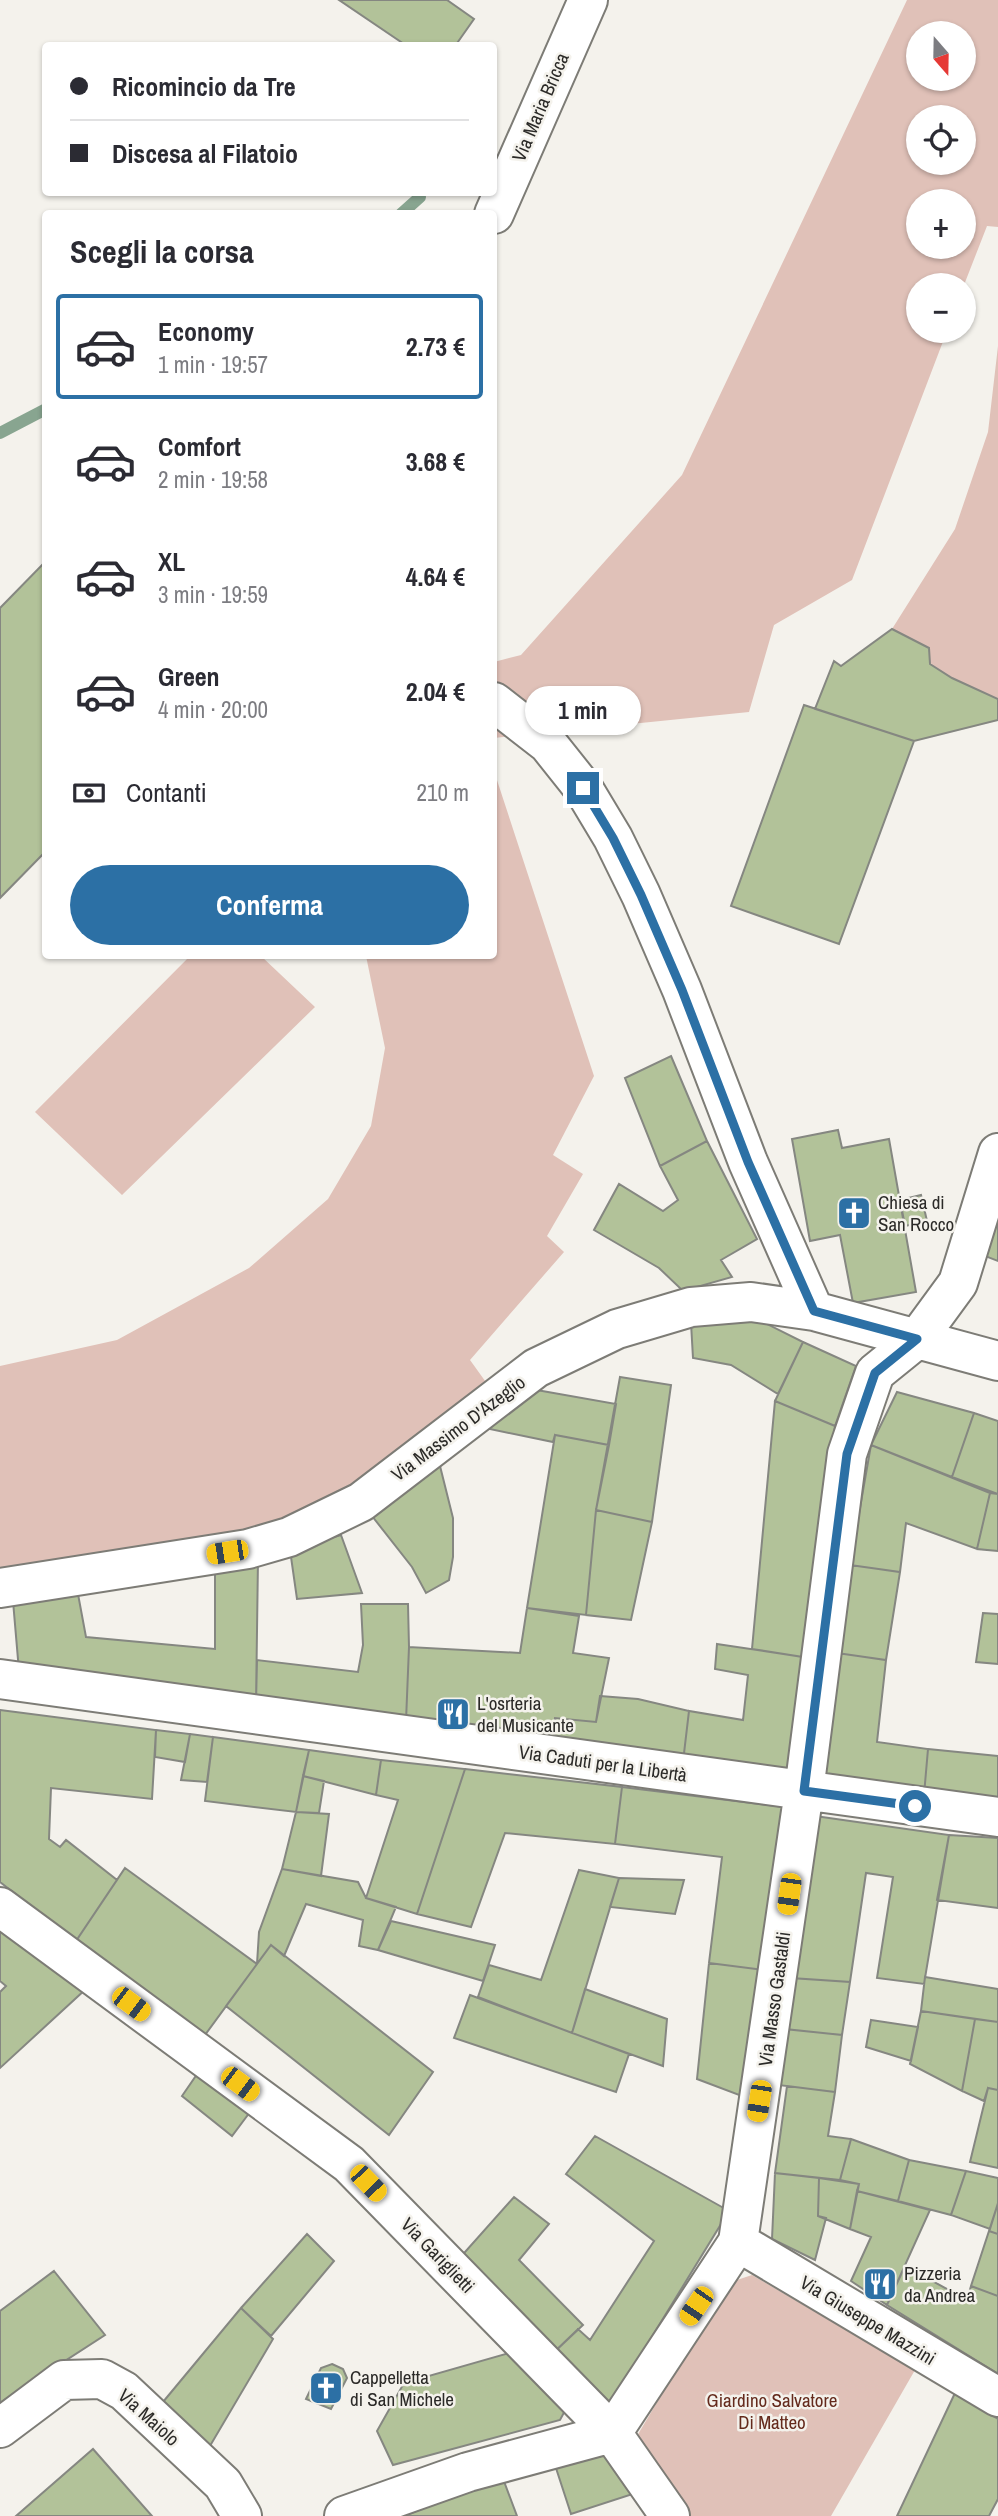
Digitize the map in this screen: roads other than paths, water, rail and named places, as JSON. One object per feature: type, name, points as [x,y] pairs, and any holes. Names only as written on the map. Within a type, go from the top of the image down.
[{"type":"street","name":"Via Maria Bricca","points":[[496,210],[588,0]]},
{"type":"street","points":[[497,704],[548,744],[583,788],[613,838],[682,990],[748,1162],[814,1311]]},
{"type":"street","name":"Via Masso Gastaldi","points":[[612,2433],[738,2242],[804,1791],[847,1454],[875,1373],[917,1339],[958,1283],[998,1153]]},
{"type":"street","name":"Via Massimo D'Azeglio","points":[[0,1588],[248,1549],[289,1537],[361,1502],[536,1368],[617,1329],[691,1307],[751,1302],[814,1311],[998,1361]]},
{"type":"street","name":"Via Caduti per la Libertà","points":[[0,1679],[998,1817]]},
{"type":"street","name":"Via Gariglietti","points":[[0,1907],[349,2164],[612,2433],[670,2516]]},
{"type":"street","name":"Via Giuseppe Mazzini","points":[[738,2242],[998,2397]]},
{"type":"street","name":"Via Maiolo","points":[[0,2428],[64,2380],[102,2379],[124,2391],[223,2484],[242,2516]]},
{"type":"street","points":[[344,2516],[468,2472],[612,2433]]},
{"type":"waterway","points":[[405,210],[420,197]]},
{"type":"waterway","points":[[0,433],[42,411]]},
{"type":"place","name":"Chiesa di San Rocco","points":[[854,1213]]},
{"type":"place","name":"L'osrteria del Musicante","points":[[453,1714]]},
{"type":"place","name":"Pizzeria da Andrea","points":[[880,2284]]},
{"type":"place","name":"Cappelletta di San Michele","points":[[326,2388]]},
{"type":"park label","name":"Giardino Salvatore Di Matteo","points":[[772,2411]]}]
